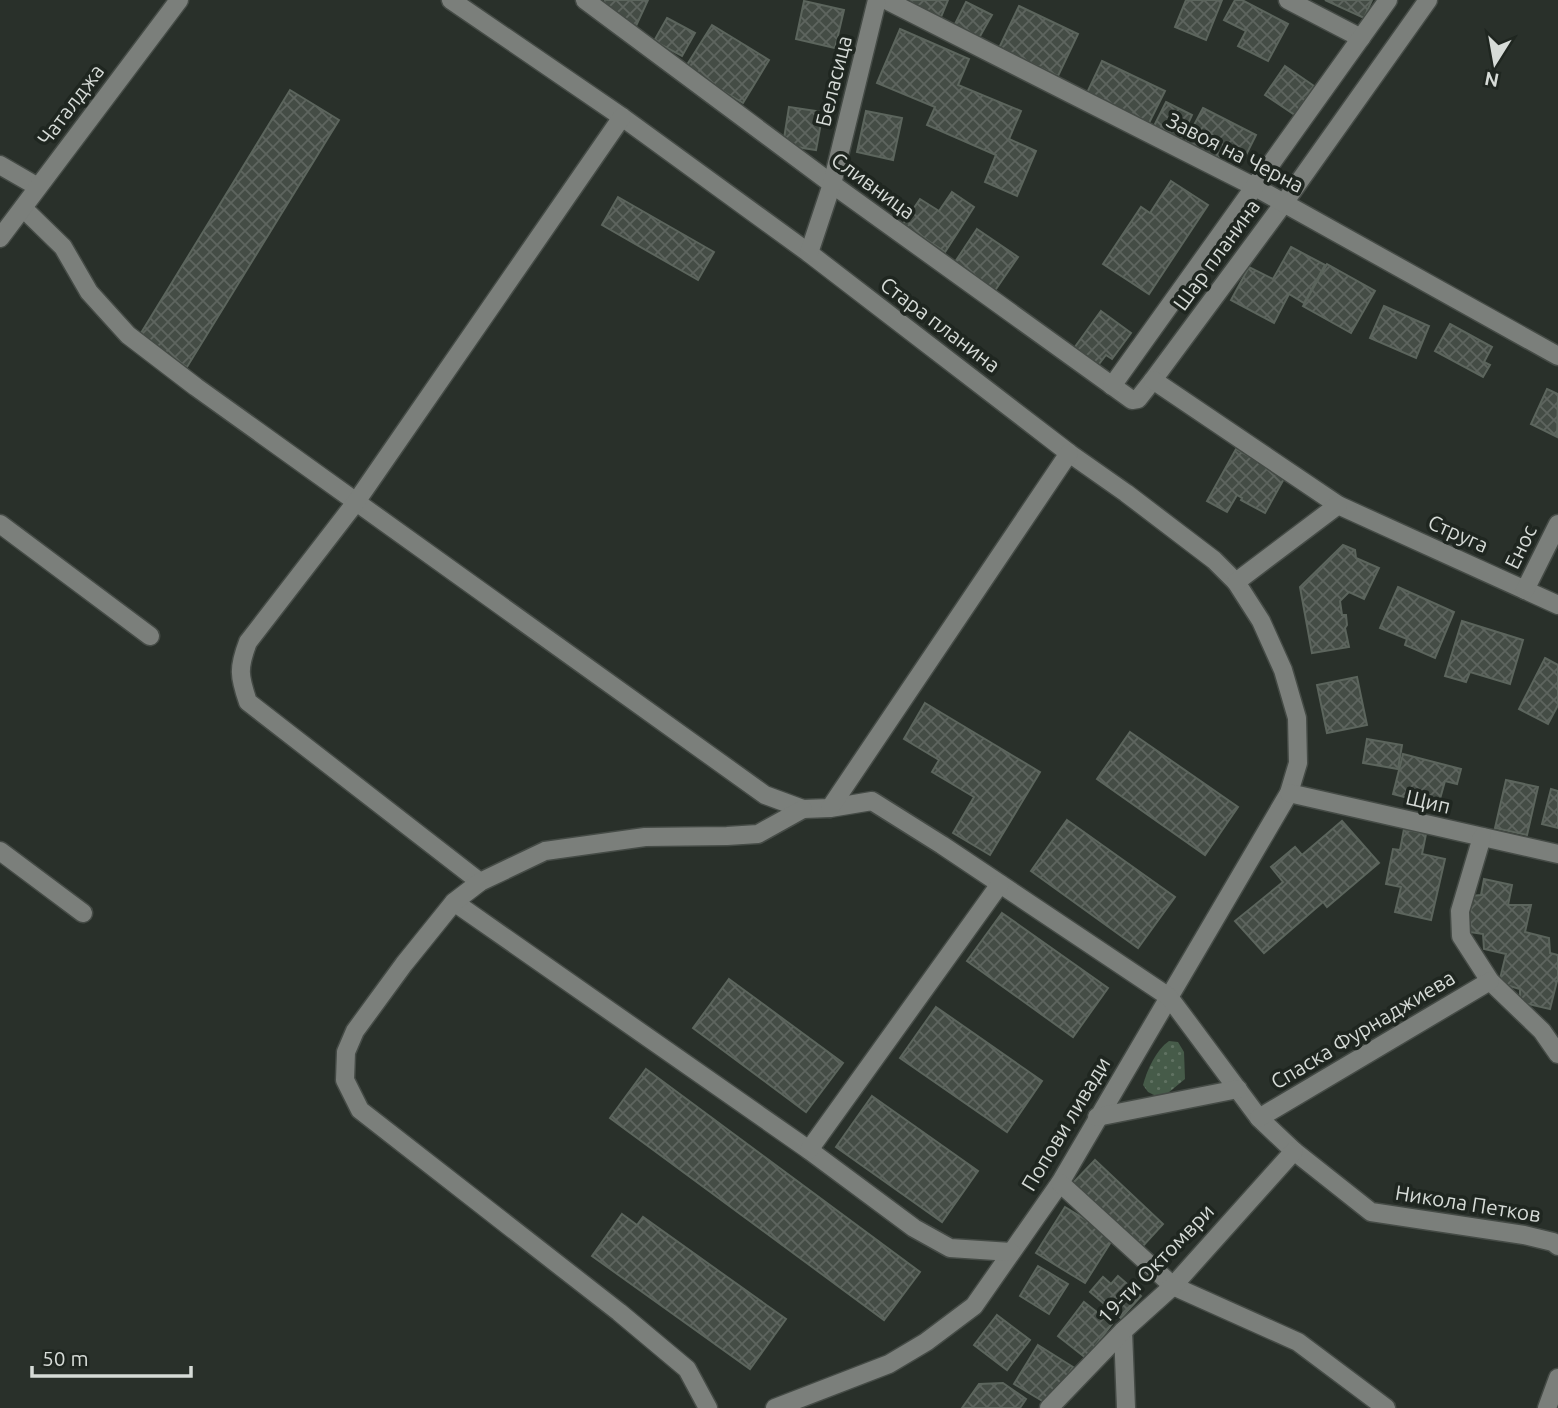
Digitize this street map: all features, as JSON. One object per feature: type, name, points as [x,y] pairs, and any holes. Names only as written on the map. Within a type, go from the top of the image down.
[{"type":"street","name":"Чаталджа","points":[[0,238],[179,0]]},
{"type":"street","name":"Стара планина","points":[[451,0],[622,117],[809,253],[1069,453],[1214,560],[1236,582],[1261,621],[1283,670],[1297,718],[1298,763]]},
{"type":"street","name":"Сливница","points":[[585,0],[832,184],[1112,386],[1132,400],[1138,399]]},
{"type":"street","name":"Беласица","points":[[809,253],[832,184],[877,0]]},
{"type":"street","name":"Завоя на Черна","points":[[886,0],[1255,187],[1558,356]]},
{"type":"street","points":[[1288,0],[1361,38]]},
{"type":"street","name":"Шар планина","points":[[1112,386],[1388,0]]},
{"type":"street","name":"Шар планина","points":[[1138,399],[1284,203],[1428,0]]},
{"type":"street","points":[[480,882],[248,702],[240,663],[248,642],[356,502],[622,117]]},
{"type":"street","points":[[0,165],[38,187]]},
{"type":"street","points":[[23,208],[63,247],[89,292],[128,335],[196,387],[765,795],[803,809]]},
{"type":"street","name":"Струга","points":[[1153,380],[1339,505],[1558,605]]},
{"type":"street","points":[[830,808],[1069,453]]},
{"type":"street","points":[[1236,582],[1339,505]]},
{"type":"street","points":[[0,524],[150,636]]},
{"type":"street","name":"Енос","points":[[1525,590],[1558,524]]},
{"type":"street","name":"Попови ливади","points":[[775,1408],[889,1364],[926,1342],[974,1306],[1060,1183],[1289,793],[1298,763]]},
{"type":"street","name":"Щип","points":[[1289,793],[1558,854]]},
{"type":"street","name":"Никола Петков","points":[[803,809],[830,808],[872,801],[1169,998],[1259,1118],[1294,1151],[1371,1212],[1524,1235],[1553,1242],[1558,1246]]},
{"type":"street","points":[[708,1408],[687,1369],[620,1312],[360,1110],[345,1080],[346,1052],[355,1031],[404,964],[453,902],[480,882],[545,852],[645,837],[758,834],[803,809]]},
{"type":"street","points":[[1482,837],[1460,911],[1461,936],[1490,981],[1542,1031],[1558,1054]]},
{"type":"street","points":[[0,851],[83,913]]},
{"type":"street","points":[[809,1150],[1000,884]]},
{"type":"street","points":[[453,902],[809,1150],[914,1228],[950,1248],[1011,1252]]},
{"type":"street","name":"Спаска Фурнаджиева","points":[[1259,1118],[1490,981]]},
{"type":"street","points":[[1097,1117],[1238,1089]]},
{"type":"street","name":"19-ти Октомври","points":[[1049,1408],[1123,1331],[1173,1286],[1294,1151]]},
{"type":"street","points":[[1060,1183],[1173,1286],[1298,1342],[1386,1408]]},
{"type":"street","points":[[1123,1331],[1126,1408]]},
{"type":"street","points":[[1547,1408],[1558,1378]]},
{"type":"green space","points":[[1169,1041],[1178,1042],[1184,1052],[1185,1079],[1168,1093],[1156,1096],[1148,1092],[1143,1085],[1153,1061]]},
{"type":"building","points":[[605,0],[648,0],[636,26],[601,9]]},
{"type":"building","points":[[891,0],[948,0],[939,22]]},
{"type":"building","points":[[1186,0],[1222,0],[1206,40],[1175,27]]},
{"type":"building","points":[[1235,0],[1242,0],[1288,24],[1268,61],[1238,46],[1246,31],[1224,20]]},
{"type":"building","points":[[1325,0],[1372,0],[1364,18]]},
{"type":"building","points":[[804,1],[844,10],[835,48],[796,39]]},
{"type":"building","points":[[966,2],[992,15],[979,38],[954,26]]},
{"type":"building","points":[[1019,6],[1078,34],[1058,76],[999,48]]},
{"type":"building","points":[[667,18],[695,33],[682,56],[654,41]]},
{"type":"building","points":[[712,25],[769,60],[743,103],[685,68]]},
{"type":"building","points":[[900,29],[969,59],[958,85],[1021,111],[1009,139],[1036,151],[1017,196],[985,182],[996,155],[927,125],[935,107],[877,83]]},
{"type":"building","points":[[1102,61],[1165,91],[1147,127],[1085,97]]},
{"type":"building","points":[[1285,66],[1314,86],[1295,115],[1265,95]]},
{"type":"building","points":[[290,90],[339,120],[187,367],[138,338]]},
{"type":"building","points":[[1166,102],[1192,115],[1181,139],[1154,126]]},
{"type":"building","points":[[789,107],[823,112],[816,150],[783,145]]},
{"type":"building","points":[[1203,108],[1256,135],[1241,165],[1220,154],[1218,159],[1185,142]]},
{"type":"building","points":[[866,111],[902,118],[893,160],[857,152]]},
{"type":"building","points":[[1171,181],[1208,205],[1149,294],[1103,264],[1141,207],[1150,213]]},
{"type":"building","points":[[952,192],[974,207],[945,252],[903,224],[920,199],[939,211]]},
{"type":"building","points":[[618,197],[714,252],[698,280],[602,225]]},
{"type":"building","points":[[977,229],[1018,257],[994,292],[953,265]]},
{"type":"building","points":[[1291,247],[1325,265],[1304,303],[1289,294],[1274,323],[1231,300],[1249,267],[1273,279]]},
{"type":"building","points":[[1327,264],[1375,291],[1351,333],[1303,306]]},
{"type":"building","points":[[1384,306],[1429,326],[1416,358],[1370,338]]},
{"type":"building","points":[[1101,311],[1131,333],[1112,359],[1106,355],[1096,368],[1072,351]]},
{"type":"building","points":[[1450,324],[1492,347],[1484,362],[1490,365],[1483,377],[1435,351]]},
{"type":"building","points":[[1547,389],[1558,394],[1557,437],[1531,424]]},
{"type":"building","points":[[1236,449],[1285,477],[1265,513],[1237,495],[1227,512],[1207,501]]},
{"type":"building","points":[[1343,545],[1355,550],[1356,558],[1379,568],[1364,599],[1349,592],[1340,601],[1342,615],[1346,615],[1345,628],[1349,647],[1312,653],[1300,587]]},
{"type":"building","points":[[1398,587],[1454,612],[1435,658],[1405,645],[1407,639],[1380,628]]},
{"type":"building","points":[[1462,621],[1523,640],[1510,684],[1470,672],[1466,682],[1445,676]]},
{"type":"building","points":[[1545,658],[1558,665],[1558,705],[1548,724],[1519,709]]},
{"type":"building","points":[[1357,677],[1367,725],[1327,733],[1317,685]]},
{"type":"building","points":[[925,703],[1040,772],[990,855],[953,833],[974,797],[932,772],[939,760],[904,739]]},
{"type":"building","points":[[1130,732],[1238,807],[1205,855],[1097,779]]},
{"type":"building","points":[[1367,739],[1402,745],[1398,769],[1363,763]]},
{"type":"building","points":[[1403,754],[1461,769],[1457,784],[1445,781],[1438,806],[1393,794]]},
{"type":"building","points":[[1506,780],[1538,787],[1527,835],[1495,828]]},
{"type":"building","points":[[1551,789],[1558,791],[1558,828],[1542,824]]},
{"type":"building","points":[[1067,820],[1175,897],[1138,948],[1031,871]]},
{"type":"building","points":[[1342,821],[1379,863],[1327,907],[1323,902],[1264,953],[1235,921],[1283,882],[1271,867],[1295,847],[1302,855]]},
{"type":"building","points":[[1404,829],[1426,834],[1422,854],[1445,859],[1431,920],[1395,912],[1401,887],[1386,884],[1393,849],[1400,850]]},
{"type":"building","points":[[1484,879],[1512,885],[1508,905],[1531,905],[1525,932],[1549,938],[1550,953],[1558,955],[1558,981],[1550,1009],[1520,1002],[1520,989],[1499,983],[1506,954],[1484,949],[1483,934],[1463,931],[1471,896],[1481,895]]},
{"type":"building","points":[[1002,913],[1108,988],[1073,1037],[967,961]]},
{"type":"building","points":[[729,979],[843,1063],[806,1112],[693,1028]]},
{"type":"building","points":[[936,1007],[1042,1081],[1007,1132],[900,1058]]},
{"type":"building","points":[[646,1069],[920,1272],[884,1320],[610,1118]]},
{"type":"building","points":[[872,1096],[978,1171],[942,1222],[836,1147]]},
{"type":"building","points":[[1095,1160],[1163,1224],[1141,1248],[1072,1184]]},
{"type":"building","points":[[1065,1207],[1114,1237],[1085,1283],[1036,1253]]},
{"type":"building","points":[[622,1214],[637,1225],[643,1217],[786,1319],[750,1369],[592,1256]]},
{"type":"building","points":[[1038,1266],[1068,1284],[1049,1314],[1020,1296]]},
{"type":"building","points":[[1118,1276],[1141,1296],[1121,1318],[1090,1292],[1103,1277],[1111,1284]]},
{"type":"building","points":[[1084,1302],[1112,1324],[1086,1358],[1058,1336]]},
{"type":"building","points":[[997,1315],[1030,1340],[1007,1370],[974,1345]]},
{"type":"building","points":[[1038,1345],[1073,1367],[1049,1405],[1014,1384]]},
{"type":"building","points":[[1003,1383],[1026,1399],[1020,1408],[962,1408],[979,1384]]}]
